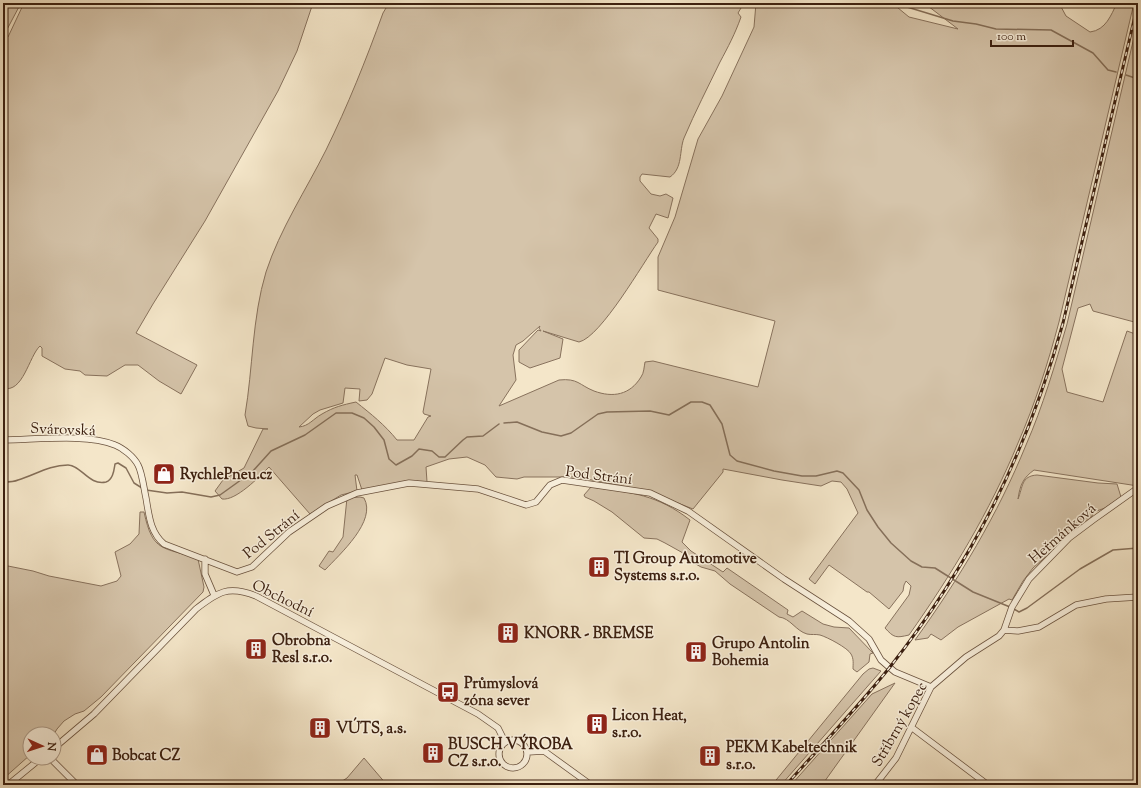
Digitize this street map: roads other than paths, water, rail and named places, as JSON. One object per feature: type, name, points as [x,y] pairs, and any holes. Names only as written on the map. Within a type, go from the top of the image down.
[{"type":"street","name":"Svárovská","points":[[3,440],[60,438],[98,441],[115,445],[124,450],[138,466],[153,529],[159,540],[164,544],[205,559]]},
{"type":"street","name":"Pod Strání","points":[[205,559],[237,572],[252,567],[289,532],[327,506],[357,493],[409,484],[478,489],[526,505],[536,502],[550,485],[562,480],[650,493],[688,511],[784,579],[849,621],[869,639],[881,660],[895,672],[931,687]]},
{"type":"street","name":"Heřmánková","points":[[1004,630],[1012,607],[1028,579],[1070,538],[1138,488]]},
{"type":"street","points":[[205,559],[205,574],[214,595]]},
{"type":"street","name":"Obchodní","points":[[62,741],[94,714],[196,609],[214,595],[235,591],[256,596],[478,714],[498,728],[505,742]]},
{"type":"street","points":[[1004,630],[1018,631],[1040,627],[1076,605],[1106,599],[1138,597]]},
{"type":"street","name":"Stříbrný kopec","points":[[875,785],[896,758],[931,687],[966,657],[998,636],[1004,630]]},
{"type":"street","points":[[911,727],[988,785]]},
{"type":"street","points":[[515,740],[520,741],[525,746],[528,752],[525,762],[521,766],[516,768],[506,767],[500,759],[499,753],[505,742],[515,740]]},
{"type":"street","points":[[528,752],[544,751],[591,785]]},
{"type":"street","points":[[8,785],[32,766]]},
{"type":"street","points":[[58,766],[77,785]]},
{"type":"waterway","points":[[894,3],[953,21],[976,24],[996,29],[1051,30],[1093,53],[1108,70],[1116,72]]},
{"type":"waterway","points":[[1126,75],[1138,79]]},
{"type":"waterway","points":[[504,423],[517,422],[542,432],[561,436],[571,433],[598,414],[607,412],[650,411],[669,415],[691,402],[702,402],[710,405],[722,424],[730,455],[737,461],[774,471],[802,476],[816,476],[837,471],[843,473],[859,490],[867,510],[878,527],[891,543],[911,561],[922,567],[935,568],[973,592],[1010,607]]},
{"type":"waterway","points":[[146,490],[167,493],[182,492],[211,497],[220,495],[252,472],[271,451],[305,435],[336,413],[352,413],[364,418],[374,427],[384,440],[389,459],[396,465],[412,456],[419,449],[432,451],[439,457],[445,457],[467,437],[483,436],[499,424]]},
{"type":"waterway","points":[[3,482],[15,481],[48,468],[61,465],[73,466],[95,481],[106,482],[112,477],[115,464],[118,463],[126,468],[134,483],[142,488]]},
{"type":"waterway","points":[[1014,609],[1019,612],[1027,608],[1080,569],[1113,550],[1138,548]]},
{"type":"railway","points":[[786,785],[839,727],[890,667],[920,627],[972,546],[1014,461],[1049,370],[1063,323],[1138,3]]},
{"type":"place","name":"RychlePneu.cz","points":[[164,474]]},
{"type":"place","name":"TI Group Automotive Systems s.r.o.","points":[[599,567]]},
{"type":"place","name":"KNORR - BREMSE","points":[[508,633]]},
{"type":"place","name":"Obrobna Resl s.r.o.","points":[[256,649]]},
{"type":"place","name":"Grupo Antolin Bohemia","points":[[696,652]]},
{"type":"place","name":"Průmyslová zóna sever","points":[[448,692]]},
{"type":"place","name":"Licon Heat, s.r.o.","points":[[597,724]]},
{"type":"place","name":"VÚTS, a.s.","points":[[320,728]]},
{"type":"place","name":"BUSCH VÝROBA CZ s.r.o.","points":[[433,753]]},
{"type":"place","name":"Bobcat CZ","points":[[97,755]]},
{"type":"place","name":"PEKM Kabeltechnik s.r.o.","points":[[710,756]]}]
